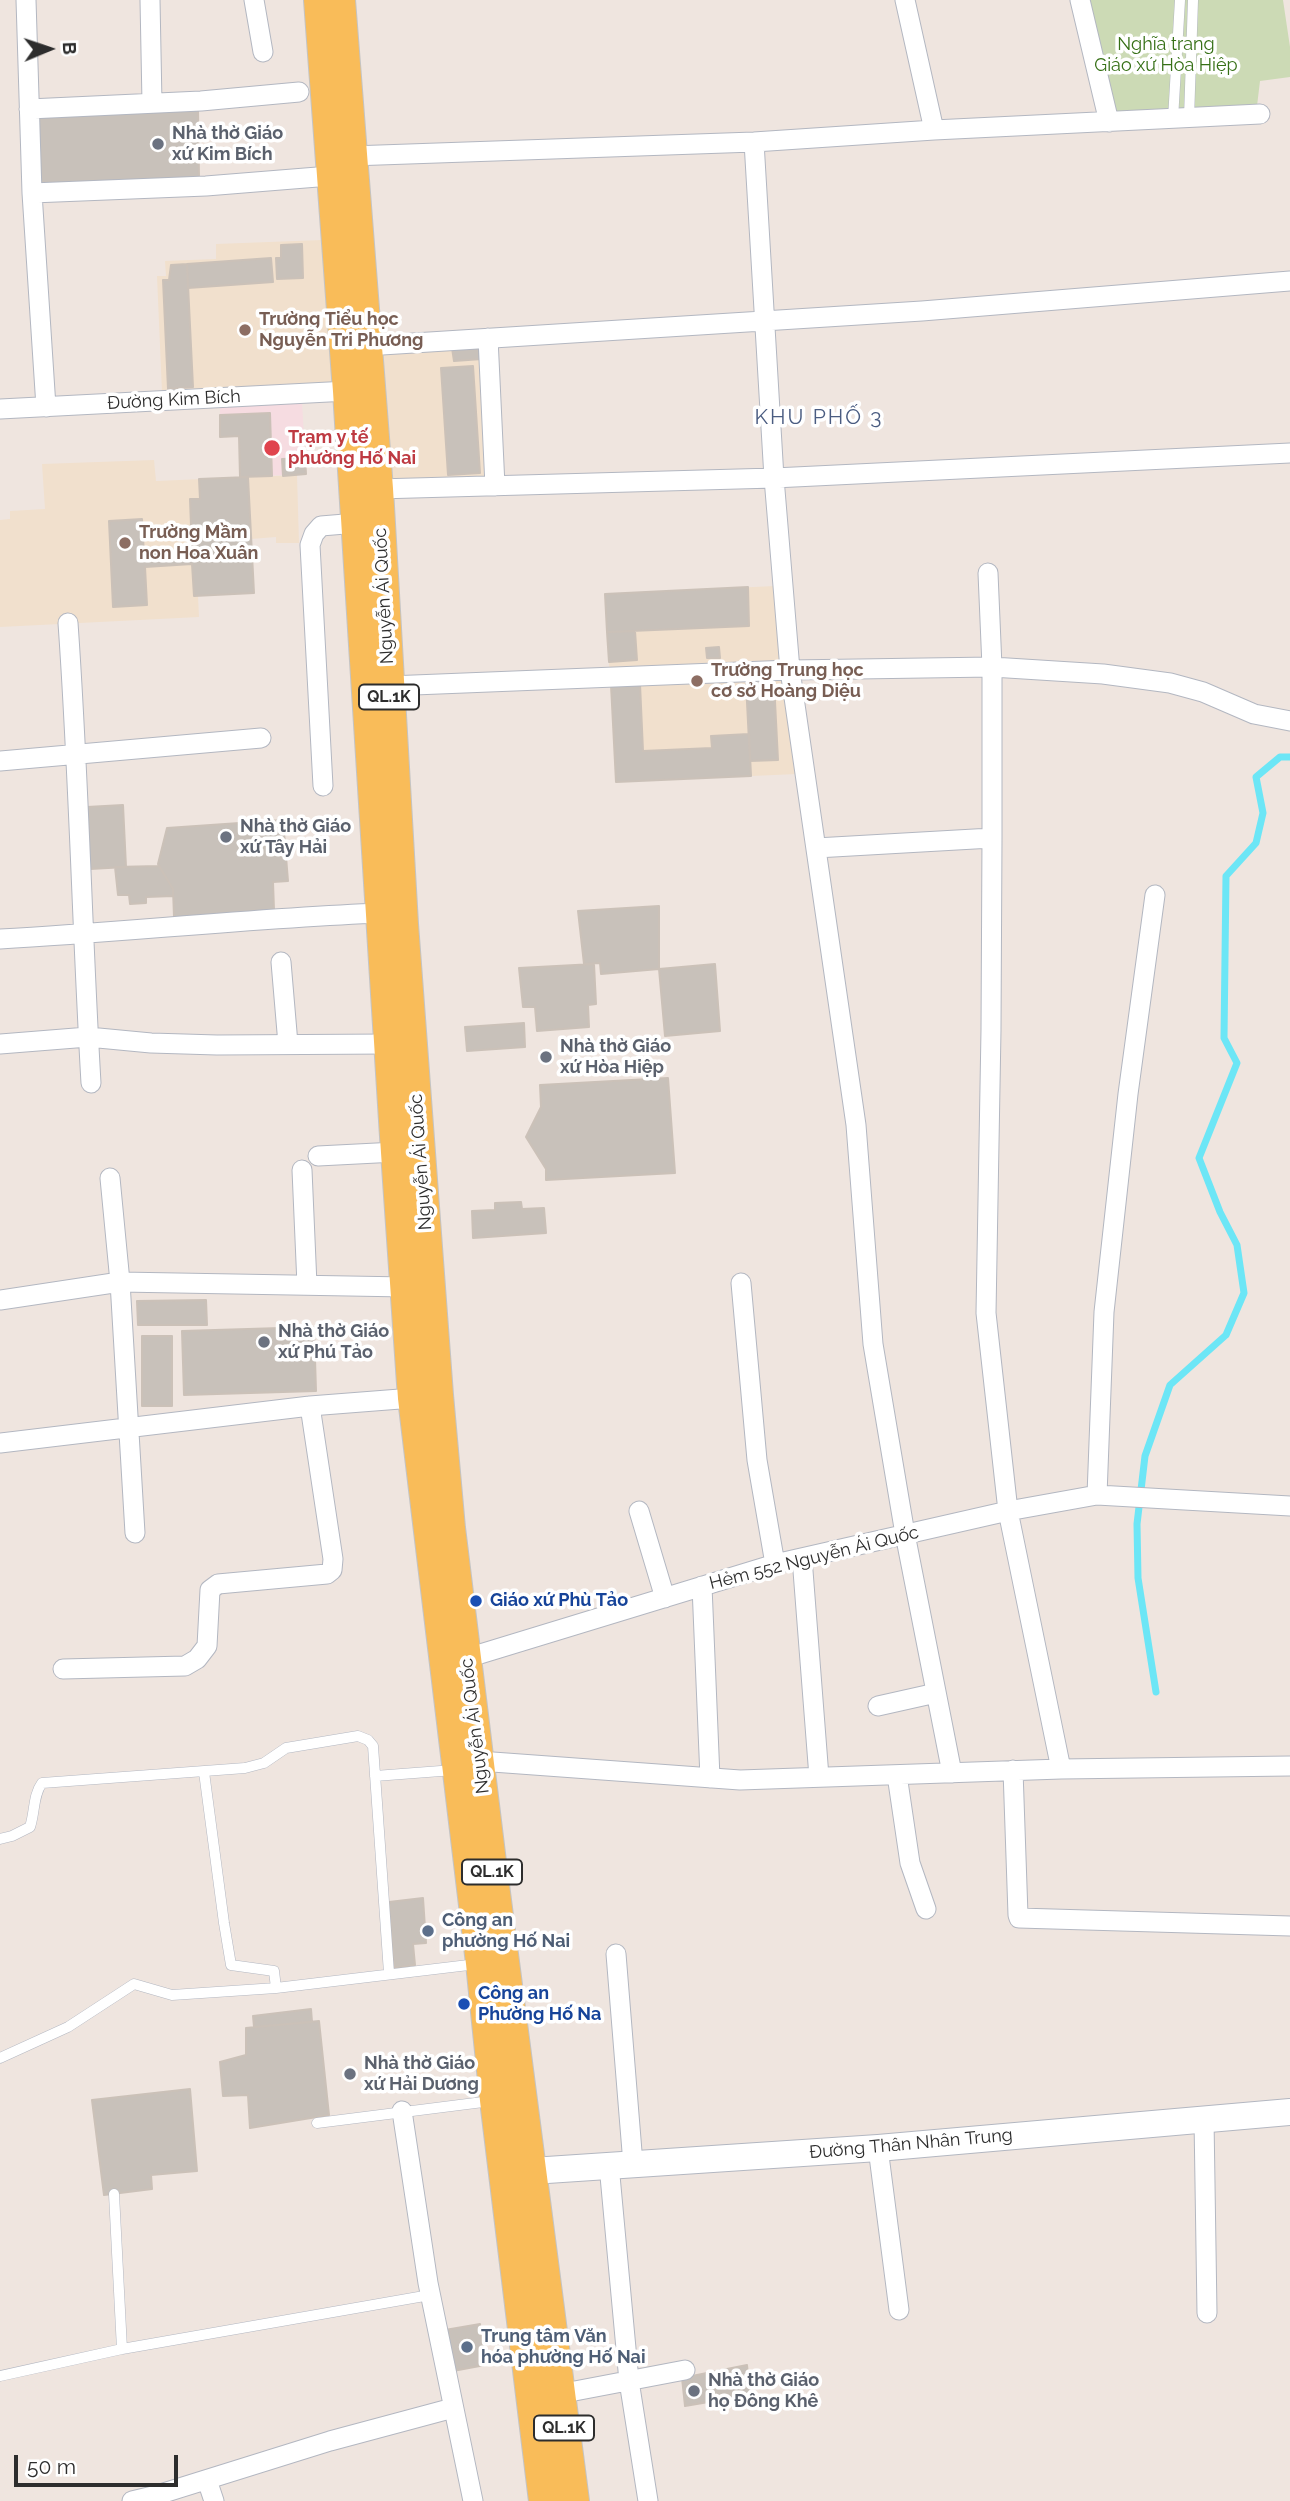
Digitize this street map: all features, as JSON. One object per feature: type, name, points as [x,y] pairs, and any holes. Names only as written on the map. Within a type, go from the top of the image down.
[{"type":"main road","name":"Nguyễn Ái Quốc","points":[[319,0],[340,166],[359,390],[378,489],[425,1396],[468,1765],[532,2171],[536,2321]]},
{"type":"main road","name":"Nguyễn Ái Quốc","points":[[340,0],[340,166]]},
{"type":"main road","name":"Nguyễn Ái Quốc","points":[[359,390],[356,523],[411,1364],[425,1396],[450,1528],[467,1658],[468,1765],[481,1963],[495,2100],[518,2292],[536,2321]]},
{"type":"main road","name":"QL.1K","points":[[536,2321],[559,2394],[574,2501]]},
{"type":"main road","name":"QL.1K","points":[[536,2321],[544,2501]]},
{"type":"street","points":[[26,0],[32,193],[46,407]]},
{"type":"street","points":[[150,0],[152,103]]},
{"type":"street","points":[[254,0],[263,52]]},
{"type":"street","points":[[905,0],[934,130]]},
{"type":"street","points":[[1080,0],[1109,122]]},
{"type":"street","points":[[29,109],[201,101],[299,92]]},
{"type":"street","points":[[32,193],[206,186],[340,166],[934,130],[1261,114]]},
{"type":"street","points":[[754,142],[774,478],[790,670],[856,1125],[873,1344],[905,1534],[952,1773]]},
{"type":"street","points":[[355,347],[922,311],[1290,281]]},
{"type":"street","points":[[488,338],[495,486]]},
{"type":"street","name":"Đường Kim Bích","points":[[0,409],[359,390]]},
{"type":"street","points":[[378,489],[774,478],[1290,453]]},
{"type":"street","points":[[323,786],[310,545],[321,526],[356,523]]},
{"type":"street","points":[[988,573],[992,667],[992,838],[986,1313],[1008,1511],[1062,1769]]},
{"type":"street","points":[[68,623],[77,755],[91,1083]]},
{"type":"street","points":[[389,686],[790,670],[992,667],[1103,674],[1170,683],[1203,692],[1254,715],[1290,722]]},
{"type":"street","points":[[0,761],[261,738]]},
{"type":"street","points":[[816,848],[992,838]]},
{"type":"street","points":[[1097,1495],[1104,1312],[1128,1094],[1155,895]]},
{"type":"street","points":[[0,939],[276,918],[381,913]]},
{"type":"street","points":[[281,962],[288,1044]]},
{"type":"street","points":[[0,1044],[88,1037],[217,1045],[390,1044]]},
{"type":"street","points":[[318,1156],[396,1152]]},
{"type":"street","points":[[302,1170],[307,1285]]},
{"type":"street","points":[[110,1178],[120,1282],[135,1533]]},
{"type":"street","points":[[0,1300],[120,1282],[406,1287]]},
{"type":"street","points":[[741,1283],[757,1460],[775,1564]]},
{"type":"street","points":[[0,1443],[310,1406],[425,1396]]},
{"type":"street","points":[[64,1670],[185,1666],[197,1659],[207,1646],[211,1590],[218,1584],[327,1574],[332,1570],[333,1559],[310,1406]]},
{"type":"street","name":"Hẻm 552 Nguyễn Ái Quốc","points":[[467,1658],[775,1564],[1008,1511],[1097,1495],[1290,1506]]},
{"type":"street","points":[[639,1511],[665,1598]]},
{"type":"street","points":[[802,1558],[819,1777]]},
{"type":"street","points":[[702,1586],[710,1778]]},
{"type":"street","points":[[878,1706],[936,1693]]},
{"type":"street","points":[[468,1765],[740,1780],[1013,1770],[1290,1766]]},
{"type":"street","points":[[1013,1770],[1019,1919],[1290,1926]]},
{"type":"street","points":[[897,1775],[910,1863],[926,1909]]},
{"type":"street","points":[[616,1954],[629,2381],[648,2501]]},
{"type":"street","points":[[402,2111],[430,2295],[473,2501]]},
{"type":"street","name":"Đường Thân Nhân Trung","points":[[532,2171],[878,2148],[1290,2112]]},
{"type":"street","points":[[1204,2119],[1207,2313]]},
{"type":"street","points":[[878,2148],[899,2310]]},
{"type":"street","points":[[559,2394],[685,2370]]},
{"type":"street","points":[[132,2501],[330,2441],[453,2408]]},
{"type":"street","points":[[207,2480],[214,2501]]},
{"type":"lane","points":[[1180,0],[1176,60],[1181,119]]},
{"type":"lane","points":[[1181,119],[1191,61],[1193,0]]},
{"type":"lane","points":[[1179,23],[1192,24]]},
{"type":"lane","points":[[1176,60],[1191,61]]},
{"type":"lane","points":[[0,1839],[30,1826],[36,1791],[42,1783],[245,1768],[264,1763],[286,1748],[359,1736],[369,1740],[373,1746],[389,1973]]},
{"type":"lane","points":[[375,1776],[468,1765]]},
{"type":"lane","points":[[205,1772],[231,1965],[274,1971],[276,1988]]},
{"type":"lane","points":[[0,2058],[68,2027],[134,1984],[172,1995],[276,1988],[481,1963]]},
{"type":"lane","points":[[317,2123],[495,2100]]},
{"type":"lane","points":[[114,2194],[122,2349]]},
{"type":"lane","points":[[0,2376],[122,2349],[430,2295]]},
{"type":"shaded area","name":"Trường Tiểu học Nguyễn Tri Phương","points":[[322,240],[335,384],[162,392],[157,276],[166,276],[165,261],[216,259],[216,244]]},
{"type":"shaded area","points":[[481,347],[490,480],[390,482],[379,352]]},
{"type":"shaded area","name":"Trạm y tế phường Hố Nai","points":[[302,401],[306,474],[240,477],[239,437],[220,437],[220,405]]},
{"type":"shaded area","name":"Trường Mầm non Hoa Xuân","points":[[154,460],[156,481],[297,475],[299,543],[276,543],[276,537],[251,539],[254,593],[198,596],[199,617],[0,627],[0,520],[10,519],[10,511],[45,509],[42,464]]},
{"type":"shaded area","name":"Trường Trung học cơ sở Hoàng Diệu","points":[[775,586],[797,774],[616,782],[605,594]]},
{"type":"green space","name":"Nghĩa trang Giáo xứ Hòa Hiệp","points":[[1088,0],[1283,0],[1290,47],[1290,77],[1260,81],[1257,106],[1115,114]]},
{"type":"building","points":[[198,109],[199,178],[39,186],[36,116]]},
{"type":"building","points":[[302,244],[303,278],[277,279],[276,258],[281,258],[281,245]]},
{"type":"building","points":[[271,258],[273,282],[188,288],[187,264]]},
{"type":"building","points":[[187,264],[193,387],[168,389],[163,280],[169,280],[171,265]]},
{"type":"building","points":[[481,347],[482,359],[454,361],[452,348]]},
{"type":"building","points":[[473,366],[480,473],[448,475],[441,368]]},
{"type":"building","points":[[270,413],[272,476],[240,477],[239,436],[220,437],[220,415]]},
{"type":"building","points":[[305,458],[306,474],[283,476],[282,459]]},
{"type":"building","points":[[248,477],[254,593],[194,596],[192,564],[145,567],[147,605],[113,607],[109,521],[142,519],[144,555],[192,552],[190,499],[200,499],[199,479]]},
{"type":"building","points":[[748,587],[749,626],[607,632],[605,594]]},
{"type":"building","points":[[635,631],[637,660],[609,662],[607,632]]},
{"type":"building","points":[[719,647],[720,658],[707,658],[706,648]]},
{"type":"building","points":[[774,682],[778,760],[750,761],[746,683]]},
{"type":"building","points":[[640,684],[643,751],[712,748],[711,736],[749,734],[751,776],[616,782],[611,685]]},
{"type":"building","points":[[123,805],[126,867],[90,869],[87,807]]},
{"type":"building","points":[[283,820],[288,881],[273,882],[274,910],[174,917],[173,889],[158,864],[167,828]]},
{"type":"building","points":[[159,866],[173,889],[173,896],[146,897],[146,903],[130,904],[129,895],[118,895],[115,867]]},
{"type":"building","points":[[659,906],[659,969],[601,974],[600,963],[584,964],[578,911]]},
{"type":"building","points":[[594,964],[596,1004],[588,1005],[589,1027],[537,1031],[535,1007],[523,1007],[519,968]]},
{"type":"building","points":[[715,964],[720,1031],[665,1036],[659,969]]},
{"type":"building","points":[[524,1023],[525,1047],[467,1051],[465,1027]]},
{"type":"building","points":[[668,1078],[675,1173],[546,1180],[546,1169],[526,1137],[541,1107],[540,1085]]},
{"type":"building","points":[[521,1202],[522,1209],[544,1208],[546,1233],[473,1238],[472,1211],[495,1210],[495,1203]]},
{"type":"building","points":[[206,1300],[207,1325],[138,1325],[137,1301]]},
{"type":"building","points":[[314,1327],[316,1391],[184,1395],[182,1331]]},
{"type":"building","points":[[142,1336],[172,1336],[172,1406],[142,1406]]},
{"type":"building","points":[[423,1898],[426,1943],[413,1944],[415,1965],[394,1968],[389,1902]]},
{"type":"building","points":[[311,2009],[312,2022],[254,2027],[253,2016]]},
{"type":"building","points":[[319,2021],[329,2115],[250,2128],[248,2095],[223,2096],[220,2062],[246,2055],[246,2028]]},
{"type":"building","points":[[190,2089],[197,2171],[151,2175],[152,2189],[104,2195],[92,2100]]},
{"type":"building","points":[[480,2324],[485,2365],[453,2371],[445,2330]]},
{"type":"building","name":"Nhà thờ Giáo họ Đông Khê","points":[[747,2365],[750,2395],[685,2406],[682,2378]]},
{"type":"waterway","points":[[1156,1692],[1138,1578],[1137,1524],[1145,1456],[1170,1385],[1226,1335],[1244,1293],[1237,1245],[1220,1212],[1199,1158],[1237,1063],[1224,1038],[1226,876],[1256,843],[1263,813],[1256,777],[1280,757],[1290,757]]},
{"type":"place","name":"Nhà thờ Giáo xứ Kim Bích","points":[[158,144]]},
{"type":"place","name":"Trường Tiểu học Nguyễn Tri Phương","points":[[245,330]]},
{"type":"place","name":"Trạm y tế phường Hố Nai","points":[[272,448]]},
{"type":"place","name":"Trường Mầm non Hoa Xuân","points":[[125,543]]},
{"type":"place","name":"Trường Trung học cơ sở Hoàng Diệu","points":[[697,681]]},
{"type":"place","name":"Nhà thờ Giáo xứ Tây Hải","points":[[226,837]]},
{"type":"place","name":"Nhà thờ Giáo xứ Hòa Hiệp","points":[[546,1057]]},
{"type":"place","name":"Nhà thờ Giáo xứ Phú Tảo","points":[[264,1342]]},
{"type":"place","name":"Giáo xứ Phù Tảo","points":[[476,1601]]},
{"type":"place","name":"Công an phường Hố Nai","points":[[428,1931]]},
{"type":"place","name":"Công an Phường Hố Na","points":[[464,2004]]},
{"type":"place","name":"Nhà thờ Giáo xứ Hải Dương","points":[[350,2074]]},
{"type":"place","name":"Trung tâm Văn hóa phường Hố Nai","points":[[467,2347]]},
{"type":"place","name":"Nhà thờ Giáo họ Đông Khê","points":[[694,2391]]},
{"type":"district","name":"KHU PHỐ 3","points":[[819,418]]}]
